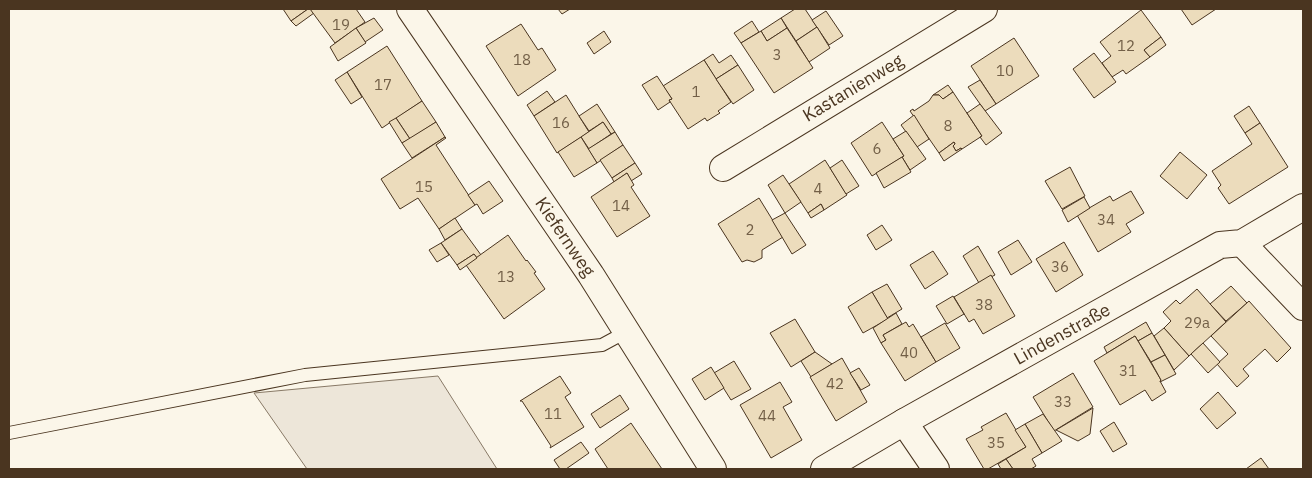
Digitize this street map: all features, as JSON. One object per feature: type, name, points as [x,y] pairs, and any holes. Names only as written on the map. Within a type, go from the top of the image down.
[{"type":"street","name":"Kiefernweg","points":[[410,9],[591,275],[713,469]]},
{"type":"street","name":"Kastanienweg","points":[[723,168],[984,9]]},
{"type":"street","name":"Lindenstraße","points":[[824,469],[904,422],[1220,246],[1242,243],[1303,207]]},
{"type":"street","points":[[1242,243],[1303,307]]},
{"type":"street","points":[[904,422],[936,469]]},
{"type":"lane","points":[[9,433],[305,375],[602,345],[626,332]]},
{"type":"shaded area","points":[[438,376],[497,469],[307,469],[254,393]]},
{"type":"building","points":[[283,9],[308,9],[291,21]]},
{"type":"building","points":[[308,9],[314,13],[296,26],[291,21]]},
{"type":"building","points":[[310,9],[356,9],[365,22],[335,43]]},
{"type":"building","points":[[558,9],[570,9],[562,14]]},
{"type":"building","points":[[795,9],[805,9],[817,27],[796,41],[781,18]]},
{"type":"building","points":[[1181,9],[1216,9],[1192,25]]},
{"type":"building","points":[[1141,10],[1161,37],[1144,50],[1150,57],[1126,74],[1123,70],[1112,77],[1102,63],[1111,56],[1100,42]]},
{"type":"building","points":[[826,11],[843,36],[829,45],[812,20]]},
{"type":"building","points":[[374,18],[383,30],[365,42],[356,28]]},
{"type":"building","points":[[781,18],[787,28],[767,41],[761,31]]},
{"type":"building","points":[[752,21],[759,32],[741,43],[734,33]]},
{"type":"building","points":[[521,24],[538,50],[542,48],[556,70],[518,96],[486,46]]},
{"type":"building","points":[[817,27],[830,48],[809,62],[796,41]]},
{"type":"building","points":[[356,28],[366,43],[338,61],[330,47]]},
{"type":"building","points":[[787,28],[813,68],[774,93],[741,43],[761,31],[767,41]]},
{"type":"building","points":[[604,31],[611,42],[594,54],[587,43]]},
{"type":"building","points":[[1161,37],[1166,45],[1150,57],[1144,50]]},
{"type":"building","points":[[1014,38],[1039,76],[996,104],[971,66]]},
{"type":"building","points":[[387,46],[422,101],[382,128],[347,72]]},
{"type":"building","points":[[1094,53],[1116,82],[1094,98],[1073,69]]},
{"type":"building","points":[[713,54],[719,63],[731,55],[738,65],[716,79],[704,60]]},
{"type":"building","points":[[704,60],[731,102],[718,111],[720,113],[707,121],[705,118],[688,129],[669,100],[672,99],[663,86]]},
{"type":"building","points":[[738,65],[754,90],[733,104],[716,79]]},
{"type":"building","points":[[347,72],[362,97],[351,104],[335,80]]},
{"type":"building","points":[[657,76],[672,99],[658,110],[642,85]]},
{"type":"building","points":[[980,80],[996,104],[985,111],[968,87]]},
{"type":"building","points":[[948,85],[953,92],[943,99],[939,95],[933,95]]},
{"type":"building","points":[[547,91],[555,102],[534,116],[527,105]]},
{"type":"building","points":[[953,92],[982,136],[962,149],[956,151],[953,146],[954,142],[939,153],[910,111],[913,109],[914,111],[929,101],[933,95],[939,95],[943,99]]},
{"type":"building","points":[[566,95],[589,132],[557,153],[534,116]]},
{"type":"building","points":[[422,101],[436,122],[410,139],[396,118]]},
{"type":"building","points":[[597,104],[615,132],[611,134],[603,122],[589,131],[579,116]]},
{"type":"building","points":[[980,104],[1002,133],[986,145],[967,113]]},
{"type":"building","points":[[1249,106],[1260,123],[1245,133],[1234,116]]},
{"type":"building","points":[[914,115],[929,139],[917,147],[901,125]]},
{"type":"building","points":[[396,118],[410,139],[402,143],[389,122]]},
{"type":"building","points":[[436,122],[445,137],[412,158],[402,143]]},
{"type":"building","points":[[603,122],[611,134],[589,149],[581,137]]},
{"type":"building","points":[[882,122],[904,156],[872,176],[851,143]]},
{"type":"building","points":[[1260,123],[1288,167],[1229,204],[1218,188],[1221,185],[1212,171],[1252,144],[1245,133]]},
{"type":"building","points":[[906,131],[926,159],[910,170],[893,139]]},
{"type":"building","points":[[615,132],[623,145],[597,163],[588,149]]},
{"type":"building","points":[[445,137],[436,145],[475,205],[439,229],[418,198],[400,209],[381,179]]},
{"type":"building","points":[[581,137],[597,163],[574,177],[558,152]]},
{"type":"building","points":[[954,142],[953,146],[956,151],[962,149],[944,161],[939,153]]},
{"type":"building","points":[[623,145],[635,163],[612,178],[600,160]]},
{"type":"building","points":[[1180,152],[1207,175],[1187,199],[1160,176]]},
{"type":"building","points":[[902,157],[911,172],[884,188],[876,173]]},
{"type":"building","points":[[825,160],[847,195],[824,210],[821,204],[808,213],[789,184]]},
{"type":"building","points":[[842,160],[859,186],[846,194],[830,168]]},
{"type":"building","points":[[635,163],[642,174],[631,181],[627,173],[614,182],[612,178]]},
{"type":"building","points":[[1070,167],[1085,196],[1062,209],[1045,181]]},
{"type":"building","points":[[627,173],[634,185],[631,187],[650,216],[617,237],[591,197]]},
{"type":"building","points":[[783,175],[801,202],[785,213],[768,185]]},
{"type":"building","points":[[489,181],[503,201],[483,214],[468,195]]},
{"type":"building","points":[[1131,191],[1144,213],[1126,224],[1131,232],[1098,252],[1077,215],[1110,196],[1113,201]]},
{"type":"building","points":[[1084,197],[1090,208],[1068,222],[1062,210]]},
{"type":"building","points":[[759,198],[783,237],[762,250],[762,258],[754,262],[747,260],[742,262],[718,224]]},
{"type":"building","points":[[821,204],[824,210],[811,218],[808,213]]},
{"type":"building","points":[[785,213],[806,245],[792,254],[772,220]]},
{"type":"building","points":[[455,218],[462,229],[445,240],[439,229]]},
{"type":"building","points":[[882,225],[892,240],[876,250],[867,235]]},
{"type":"building","points":[[462,229],[481,255],[477,258],[474,254],[457,265],[441,243]]},
{"type":"building","points":[[508,235],[536,272],[534,273],[545,289],[504,319],[466,265]]},
{"type":"building","points":[[1018,240],[1032,262],[1011,275],[998,252]]},
{"type":"building","points":[[1064,242],[1083,275],[1056,292],[1036,259]]},
{"type":"building","points":[[441,243],[449,255],[437,262],[429,250]]},
{"type":"building","points":[[978,246],[995,275],[979,283],[963,256]]},
{"type":"building","points":[[933,251],[948,274],[925,289],[910,265]]},
{"type":"building","points":[[474,254],[477,258],[460,270],[457,265]]},
{"type":"building","points":[[991,275],[1015,316],[983,334],[974,319],[969,322],[954,297]]},
{"type":"building","points":[[887,284],[902,309],[887,318],[872,292]]},
{"type":"building","points":[[1231,286],[1247,303],[1226,321],[1210,304]]},
{"type":"building","points":[[1197,289],[1226,322],[1189,356],[1164,328],[1171,321],[1163,312],[1176,300],[1180,304]]},
{"type":"building","points":[[872,292],[888,319],[863,333],[848,307]]},
{"type":"building","points":[[953,296],[964,314],[947,324],[936,306]]},
{"type":"building","points":[[1249,301],[1291,348],[1277,362],[1265,349],[1243,369],[1249,376],[1237,387],[1217,364],[1228,354],[1211,336]]},
{"type":"building","points":[[896,313],[902,324],[883,335],[886,340],[881,343],[873,328]]},
{"type":"building","points":[[795,319],[815,352],[791,367],[770,333]]},
{"type":"building","points":[[906,322],[909,327],[913,324],[936,362],[905,381],[881,343],[886,340],[883,335]]},
{"type":"building","points":[[1146,322],[1152,333],[1138,341],[1135,336],[1107,353],[1104,347]]},
{"type":"building","points":[[945,323],[960,348],[936,362],[921,337]]},
{"type":"building","points":[[1164,328],[1189,356],[1174,370],[1154,336]]},
{"type":"building","points":[[1152,333],[1165,355],[1151,362],[1138,341]]},
{"type":"building","points":[[1135,336],[1166,392],[1152,401],[1145,390],[1120,405],[1094,361]]},
{"type":"building","points":[[1203,343],[1220,362],[1208,373],[1191,354]]},
{"type":"building","points":[[815,352],[832,364],[811,377],[801,361]]},
{"type":"building","points":[[1165,355],[1176,374],[1160,382],[1161,380],[1151,362]]},
{"type":"building","points":[[842,358],[867,402],[836,421],[810,377]]},
{"type":"building","points":[[734,361],[751,389],[731,400],[714,373]]},
{"type":"building","points":[[711,367],[724,388],[705,400],[692,379]]},
{"type":"building","points":[[859,368],[870,385],[861,390],[850,373]]},
{"type":"building","points":[[1073,373],[1093,407],[1054,431],[1033,397]]},
{"type":"building","points":[[560,376],[571,393],[565,397],[584,427],[550,448],[551,446],[522,401],[520,401]]},
{"type":"building","points":[[780,382],[792,402],[783,407],[802,440],[771,458],[740,405]]},
{"type":"building","points":[[1218,392],[1236,413],[1217,429],[1200,409]]},
{"type":"building","points":[[620,395],[629,409],[600,428],[591,414]]},
{"type":"building","points":[[1093,408],[1090,434],[1078,441],[1056,430]]},
{"type":"building","points":[[1006,413],[1026,447],[988,469],[984,469],[966,439],[983,430],[981,427]]},
{"type":"building","points":[[1043,414],[1062,441],[1042,453],[1025,424]]},
{"type":"building","points":[[1114,422],[1127,444],[1113,452],[1100,431]]},
{"type":"building","points":[[631,423],[662,469],[608,469],[595,449]]},
{"type":"building","points":[[1025,424],[1042,453],[1032,459],[1036,466],[1031,469],[1013,469],[1006,459],[1026,447],[1015,430]]},
{"type":"building","points":[[581,442],[589,453],[566,469],[560,469],[554,460]]},
{"type":"building","points":[[1261,458],[1269,469],[1246,469]]},
{"type":"building","points":[[1006,459],[1013,469],[1001,469],[998,464]]}]
